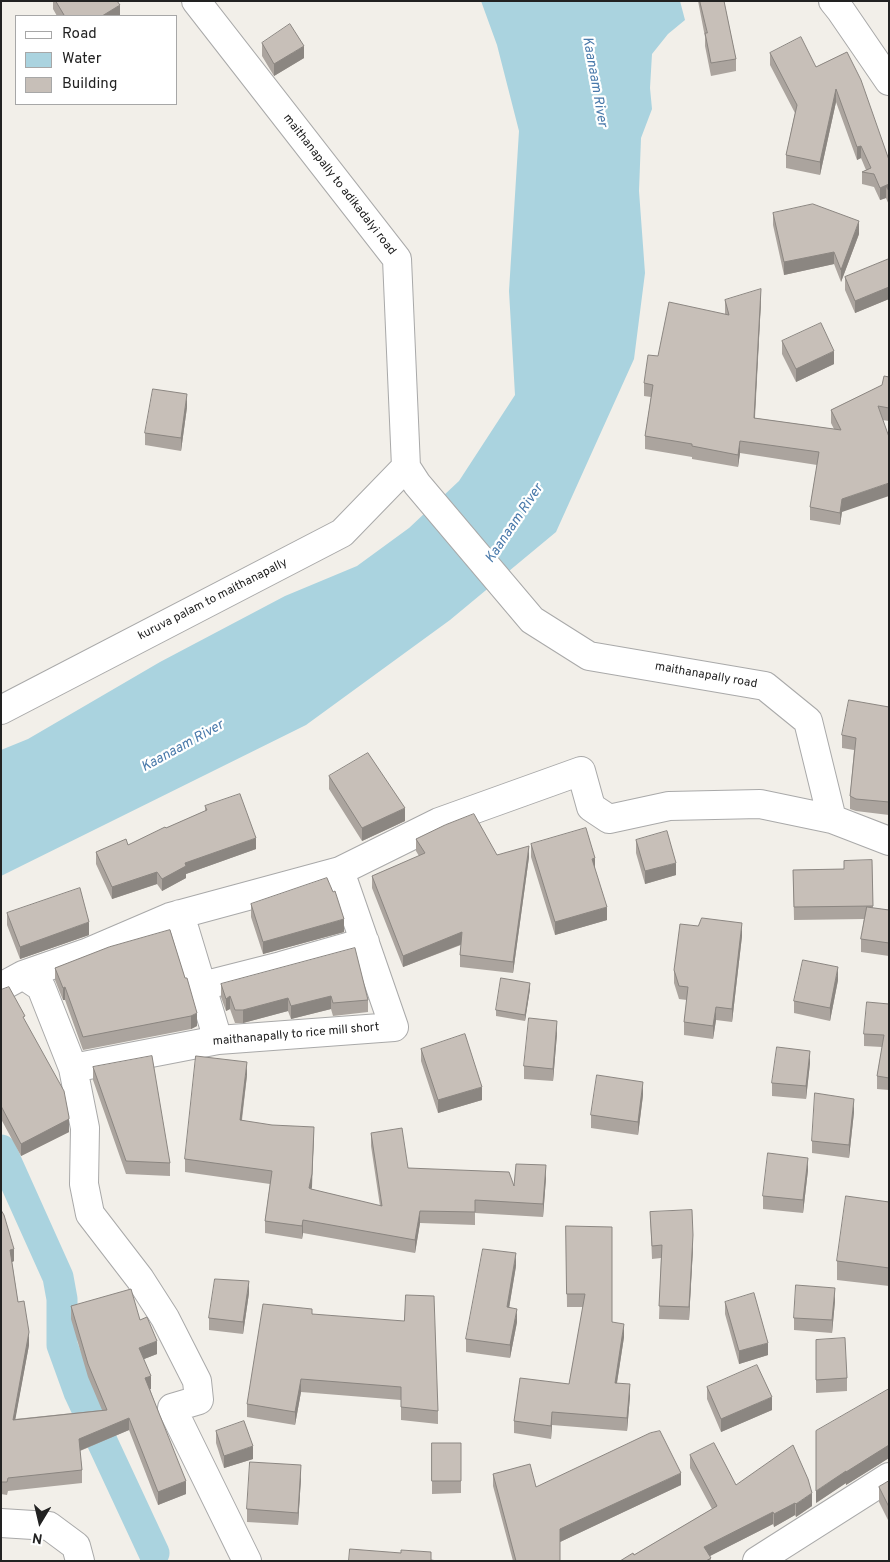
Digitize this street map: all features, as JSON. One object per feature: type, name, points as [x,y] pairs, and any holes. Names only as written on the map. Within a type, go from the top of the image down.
[{"type":"street","name":"maithanapally to adikadalyi road","points":[[196,1],[397,259],[412,475]]},
{"type":"street","points":[[833,1],[889,81]]},
{"type":"street","name":"maithanapally road","points":[[412,475],[532,620],[589,656],[765,686],[808,721],[832,819]]},
{"type":"street","name":"kuruva palam to maithanapally","points":[[1,710],[342,533],[412,475]]},
{"type":"street","points":[[12,981],[86,953],[170,917],[340,871],[439,822],[581,771],[591,807],[609,820],[669,806],[760,804],[832,819],[889,841]]},
{"type":"street","name":"maithanapally to rice mill short","points":[[73,1068],[218,1040],[394,1027],[340,871]]},
{"type":"street","points":[[180,914],[218,1040]]},
{"type":"street","points":[[202,986],[365,942]]},
{"type":"street","points":[[12,981],[40,987],[73,1068],[85,1128],[84,1184],[90,1214],[140,1278],[165,1318],[196,1381],[199,1400],[172,1408],[247,1561]]},
{"type":"street","points":[[758,1561],[889,1477]]},
{"type":"street","points":[[1,1523],[49,1526],[76,1546],[80,1561]]},
{"type":"water","name":"Kaanaam River","points":[[481,1],[680,1],[685,20],[668,34],[652,54],[650,88],[652,109],[641,138],[639,191],[645,273],[634,359],[556,532],[450,620],[306,725],[1,876],[1,750],[28,739],[160,662],[285,596],[357,566],[409,528],[459,481],[515,395],[509,291],[519,131],[497,45]]},
{"type":"building","points":[[56,1],[117,1],[120,5],[104,15],[64,15]]},
{"type":"building","points":[[700,1],[724,1],[736,59],[711,63]]},
{"type":"building","points":[[290,24],[304,46],[274,64],[262,43]]},
{"type":"building","points":[[801,37],[816,67],[847,52],[861,80],[889,160],[889,184],[880,188],[874,174],[862,172],[871,168],[861,146],[857,147],[836,89],[820,162],[786,155],[797,105],[770,53]]},
{"type":"building","points":[[813,204],[859,221],[841,270],[834,252],[784,262],[773,213]]},
{"type":"building","points":[[889,259],[889,287],[855,301],[845,277]]},
{"type":"building","points":[[761,289],[754,418],[841,430],[831,410],[882,385],[884,376],[889,377],[889,408],[878,406],[889,437],[889,483],[842,499],[840,513],[810,507],[819,452],[740,441],[738,455],[692,446],[692,444],[645,436],[653,385],[644,383],[648,355],[658,356],[669,302],[729,315],[725,300]]},
{"type":"building","points":[[821,323],[834,351],[796,369],[782,341]]},
{"type":"building","points":[[153,389],[187,394],[181,438],[145,433]]},
{"type":"building","points":[[849,700],[889,707],[889,802],[856,799],[850,796],[856,738],[842,735]]},
{"type":"building","points":[[368,753],[405,808],[362,828],[329,776]]},
{"type":"building","points":[[240,794],[256,838],[185,863],[186,866],[162,879],[157,872],[112,887],[96,852],[126,839],[128,845],[207,810],[205,806]]},
{"type":"building","points":[[474,814],[497,855],[529,846],[513,962],[460,955],[462,932],[403,956],[372,876],[425,853],[416,839]]},
{"type":"building","points":[[586,828],[595,858],[592,859],[607,907],[555,922],[531,844]]},
{"type":"building","points":[[667,831],[676,863],[645,871],[636,840]]},
{"type":"building","points":[[872,860],[873,906],[794,907],[793,870],[844,869],[844,861]]},
{"type":"building","points":[[327,878],[333,892],[335,891],[344,919],[263,942],[251,904]]},
{"type":"building","points":[[80,888],[89,922],[20,947],[7,913]]},
{"type":"building","points":[[867,907],[889,910],[889,943],[861,939]]},
{"type":"building","points":[[702,918],[742,923],[732,1009],[716,1007],[713,1026],[684,1022],[688,987],[679,986],[674,970],[680,924],[698,926]]},
{"type":"building","points":[[170,930],[197,1013],[191,1016],[83,1037],[65,987],[63,988],[55,968],[109,947]]},
{"type":"building","points":[[355,948],[368,1000],[333,1003],[331,996],[291,1006],[288,998],[243,1010],[235,1010],[230,996],[226,999],[221,984]]},
{"type":"building","points":[[803,960],[838,967],[830,1008],[794,1001]]},
{"type":"building","points":[[501,978],[530,983],[525,1015],[496,1010]]},
{"type":"building","points":[[9,987],[25,1016],[23,1017],[64,1091],[69,1117],[69,1119],[21,1144],[1,1106],[1,990]]},
{"type":"building","points":[[867,1002],[889,1004],[889,1078],[877,1076],[884,1035],[864,1034]]},
{"type":"building","points":[[529,1018],[557,1021],[553,1069],[524,1066]]},
{"type":"building","points":[[465,1034],[482,1087],[438,1100],[421,1049]]},
{"type":"building","points":[[777,1047],[810,1051],[806,1086],[772,1083]]},
{"type":"building","points":[[152,1056],[170,1163],[126,1161],[93,1067]]},
{"type":"building","points":[[196,1056],[247,1062],[240,1120],[272,1125],[314,1127],[312,1174],[309,1188],[311,1189],[382,1206],[371,1133],[402,1128],[408,1168],[509,1172],[514,1186],[516,1164],[546,1165],[543,1204],[475,1200],[475,1212],[420,1211],[415,1240],[303,1220],[302,1226],[265,1221],[272,1171],[185,1159]]},
{"type":"building","points":[[597,1075],[643,1082],[638,1122],[591,1115]]},
{"type":"building","points":[[815,1093],[854,1099],[849,1145],[812,1141]]},
{"type":"building","points":[[768,1153],[808,1158],[803,1200],[763,1196]]},
{"type":"building","points":[[846,1196],[889,1202],[889,1268],[837,1261]]},
{"type":"building","points":[[1,1210],[14,1249],[10,1250],[18,1302],[24,1301],[29,1332],[13,1420],[107,1410],[88,1364],[71,1306],[131,1289],[140,1320],[147,1317],[157,1341],[139,1348],[151,1376],[145,1378],[186,1481],[158,1492],[129,1418],[79,1439],[82,1470],[8,1478],[7,1482],[1,1482]]},
{"type":"building","points":[[692,1210],[693,1235],[689,1307],[659,1306],[662,1245],[652,1246],[650,1212]]},
{"type":"building","points":[[566,1226],[612,1227],[612,1322],[624,1324],[615,1383],[630,1384],[627,1418],[552,1412],[551,1426],[514,1421],[520,1378],[569,1384],[585,1294],[567,1294]]},
{"type":"building","points":[[483,1249],[516,1253],[507,1307],[517,1309],[510,1345],[466,1339]]},
{"type":"building","points":[[215,1279],[249,1281],[243,1322],[209,1318]]},
{"type":"building","points":[[796,1285],[835,1288],[832,1320],[794,1318]]},
{"type":"building","points":[[754,1293],[768,1343],[739,1351],[725,1302]]},
{"type":"building","points":[[406,1295],[434,1296],[438,1411],[401,1407],[401,1387],[301,1379],[295,1412],[247,1404],[263,1304],[312,1309],[312,1314],[404,1321]]},
{"type":"building","points":[[845,1338],[847,1378],[816,1380],[816,1340]]},
{"type":"building","points":[[757,1365],[772,1397],[721,1419],[707,1387]]},
{"type":"building","points":[[889,1389],[889,1445],[816,1491],[816,1431]]},
{"type":"building","points":[[244,1421],[253,1446],[224,1456],[216,1431]]},
{"type":"building","points":[[660,1431],[681,1473],[560,1529],[560,1561],[516,1561],[493,1474],[530,1464],[536,1487],[650,1433]]},
{"type":"building","points":[[432,1443],[461,1443],[461,1481],[432,1481]]},
{"type":"building","points":[[714,1443],[736,1485],[793,1445],[812,1493],[796,1504],[774,1514],[773,1512],[704,1547],[711,1558],[706,1561],[620,1561],[633,1553],[634,1555],[717,1506],[690,1455]]},
{"type":"building","points":[[250,1462],[301,1465],[298,1513],[247,1509]]},
{"type":"building","points":[[889,1481],[889,1507],[879,1487]]},
{"type":"building","points":[[350,1549],[401,1553],[401,1550],[431,1552],[431,1560],[437,1561],[349,1561]]},
{"type":"waterway","points":[[1,1150],[58,1277],[62,1299],[62,1345],[79,1392],[154,1553]]}]
